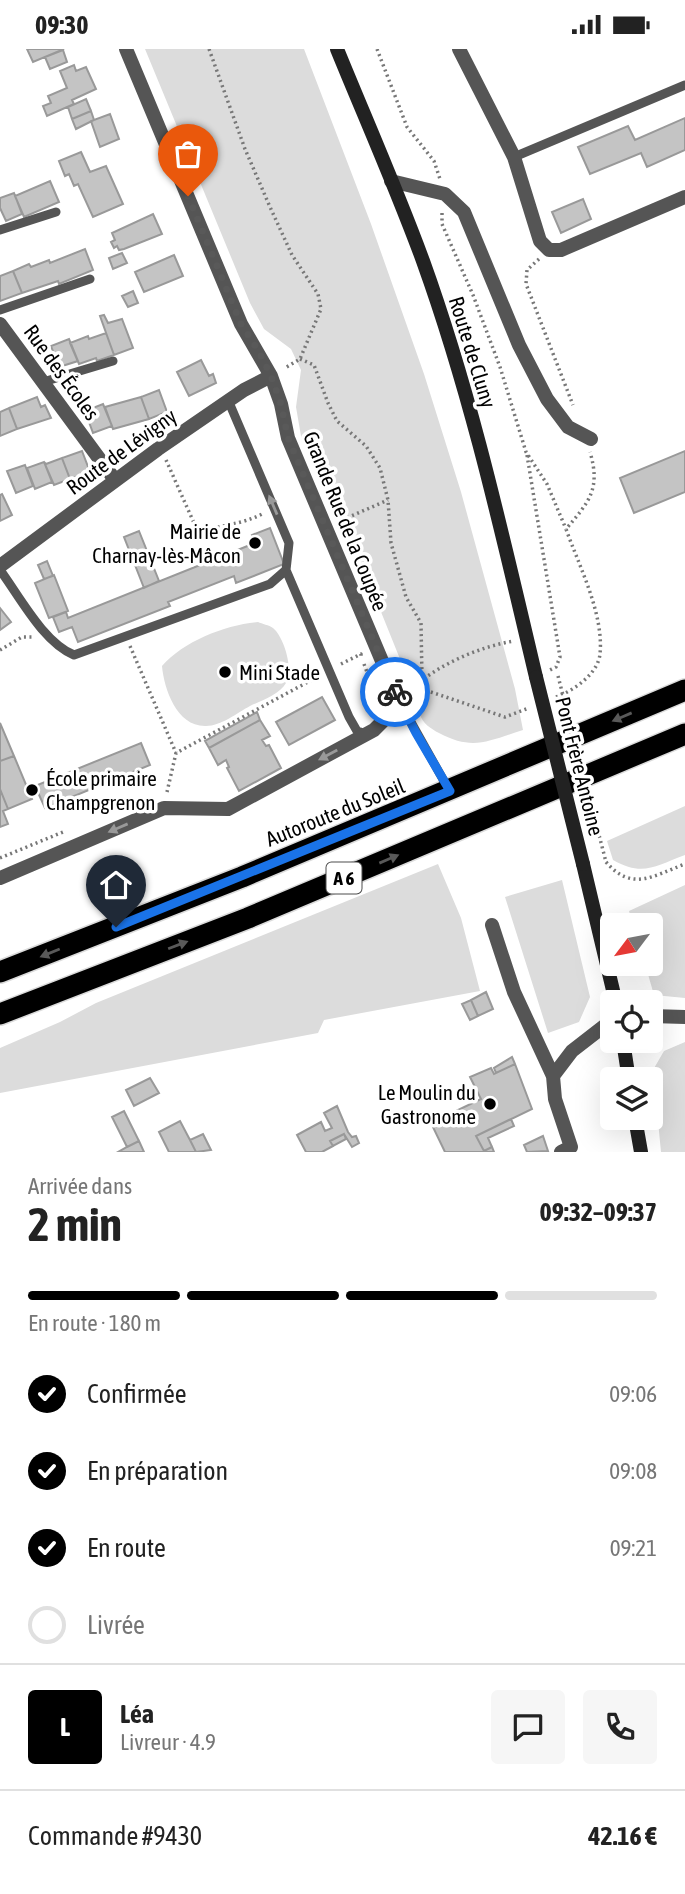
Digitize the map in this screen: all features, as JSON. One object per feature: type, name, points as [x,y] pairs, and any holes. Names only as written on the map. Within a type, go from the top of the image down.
[{"type":"highway","name":"Autoroute du Soleil","points":[[0,972],[242,877],[685,690]]},
{"type":"highway","name":"A 6","points":[[0,1014],[248,918],[685,734]]},
{"type":"main road","name":"Route de Cluny","points":[[337,49],[423,261],[451,349],[489,475],[536,677]]},
{"type":"main road","name":"Pont Frère Antoine","points":[[536,677],[613,990]]},
{"type":"main road","points":[[637,1130],[640,1152]]},
{"type":"street","name":"Grande Rue de la Coupée","points":[[126,49],[241,324],[271,376],[281,404],[288,438],[398,699]]},
{"type":"street","points":[[459,49],[514,157],[540,241],[549,250],[561,250],[685,197]]},
{"type":"street","points":[[391,181],[445,194],[464,212],[519,345],[547,399],[568,427],[588,437]]},
{"type":"street","name":"Rue des Écoles","points":[[0,324],[115,480]]},
{"type":"street","name":"Route de Lévigny","points":[[0,568],[115,480],[228,400],[271,376]]},
{"type":"street","points":[[0,878],[164,808],[228,809],[367,734],[384,722],[398,699]]},
{"type":"street","points":[[492,925],[514,992],[553,1076],[555,1099],[568,1150]]},
{"type":"street","points":[[663,1016],[685,1017]]},
{"type":"street","points":[[553,1076],[572,1051],[600,1029]]},
{"type":"lane","points":[[514,157],[685,85]]},
{"type":"lane","points":[[0,230],[56,212]]},
{"type":"lane","points":[[0,310],[90,279]]},
{"type":"lane","points":[[43,382],[113,361]]},
{"type":"lane","points":[[228,400],[289,543],[286,570],[357,731],[367,734]]},
{"type":"lane","points":[[0,568],[49,637],[61,650],[74,656],[270,584],[286,570]]},
{"type":"lane","points":[[398,699],[450,791]]},
{"type":"path","points":[[209,49],[245,149],[292,255],[318,294],[320,309],[300,359],[271,376]]},
{"type":"path","points":[[377,49],[407,127],[434,162],[445,194],[442,224],[496,355],[526,452],[560,657],[556,667],[606,862],[627,880],[643,879],[685,864]]},
{"type":"path","points":[[549,250],[527,270],[526,283],[588,437],[595,488],[590,500],[566,529]]},
{"type":"path","points":[[300,359],[314,365],[337,421],[366,446],[380,468],[388,500],[391,543],[406,597],[421,623],[422,679]]},
{"type":"path","points":[[526,452],[547,484],[598,620],[600,656],[584,681],[572,691],[550,700]]},
{"type":"path","points":[[165,458],[198,532],[244,523],[275,508]]},
{"type":"path","points":[[342,520],[388,500]]},
{"type":"path","points":[[0,650],[22,636],[49,637]]},
{"type":"path","points":[[126,636],[176,753],[164,808]]},
{"type":"path","points":[[398,699],[422,679],[491,645],[526,638]]},
{"type":"path","points":[[344,662],[361,655],[371,683],[388,678]]},
{"type":"path","points":[[536,677],[556,667]]},
{"type":"path","points":[[176,753],[329,670]]},
{"type":"path","points":[[398,699],[425,690],[505,717],[539,704]]},
{"type":"shaded area","points":[[145,49],[304,49],[371,224],[424,374],[461,492],[515,689],[523,730],[490,741],[471,743],[439,733],[423,720],[420,714],[420,694],[402,664],[311,438],[302,442],[296,407],[301,370],[291,349],[264,329],[250,303]]},
{"type":"shaded area","name":"Mini Stade","points":[[258,622],[273,628],[284,646],[289,670],[286,683],[270,697],[217,724],[196,725],[187,720],[180,714],[169,695],[162,666],[182,649],[206,636]]},
{"type":"shaded area","points":[[685,806],[685,855],[641,869],[613,860],[607,841]]},
{"type":"shaded area","points":[[438,864],[461,918],[480,991],[324,1020],[318,1033],[0,1093],[0,1048],[96,1003]]},
{"type":"shaded area","points":[[562,880],[590,997],[579,1022],[548,1033],[505,897]]},
{"type":"shaded area","points":[[685,885],[685,998],[663,996],[663,990],[653,990],[649,977],[663,977],[663,913],[629,911]]},
{"type":"shaded area","points":[[685,1042],[685,1152],[661,1152],[659,1130],[663,1130],[663,1067],[655,1067],[664,1051]]},
{"type":"building","points":[[27,49],[64,49],[33,62]]},
{"type":"building","points":[[63,50],[67,62],[50,69],[45,57]]},
{"type":"building","points":[[74,65],[76,71],[86,67],[96,89],[72,100],[74,104],[47,116],[43,106],[51,103],[48,96],[67,88],[60,71]]},
{"type":"building","points":[[86,99],[91,111],[72,119],[68,107]]},
{"type":"building","points":[[91,111],[94,120],[76,129],[72,119]]},
{"type":"building","points":[[110,114],[119,139],[100,147],[91,121]]},
{"type":"building","points":[[685,118],[685,150],[647,167],[641,153],[590,174],[578,147],[628,126],[635,140]]},
{"type":"building","points":[[81,152],[90,172],[106,166],[123,204],[93,217],[78,184],[74,186],[69,174],[65,176],[59,161]]},
{"type":"building","points":[[50,181],[59,202],[24,217],[15,196]]},
{"type":"building","points":[[14,193],[22,214],[6,221],[0,208],[0,198]]},
{"type":"building","points":[[583,199],[591,219],[561,233],[552,212]]},
{"type":"building","points":[[153,214],[162,234],[124,249],[119,250],[117,246],[114,248],[111,242],[115,240],[112,233]]},
{"type":"building","points":[[85,249],[93,270],[59,284],[58,281],[22,293],[13,271],[29,264],[31,267],[49,260],[50,263]]},
{"type":"building","points":[[122,253],[127,263],[113,269],[109,258]]},
{"type":"building","points":[[174,255],[183,276],[144,292],[135,272]]},
{"type":"building","points":[[13,271],[22,293],[0,301],[0,276]]},
{"type":"building","points":[[133,291],[138,303],[128,307],[122,296]]},
{"type":"building","points":[[104,315],[108,323],[122,319],[133,348],[114,355],[100,316]]},
{"type":"building","points":[[106,333],[114,355],[79,364],[70,343]]},
{"type":"building","points":[[69,339],[78,361],[59,367],[51,346]]},
{"type":"building","points":[[201,360],[209,376],[213,374],[216,383],[189,396],[177,372]]},
{"type":"building","points":[[159,390],[167,412],[149,419],[141,397]]},
{"type":"building","points":[[37,397],[41,407],[45,405],[51,418],[17,429],[9,408]]},
{"type":"building","points":[[141,397],[149,419],[113,429],[105,407]]},
{"type":"building","points":[[103,404],[112,426],[93,433],[85,411]]},
{"type":"building","points":[[9,408],[17,429],[0,436],[0,412]]},
{"type":"building","points":[[82,451],[90,472],[70,479],[62,458]]},
{"type":"building","points":[[685,451],[685,492],[634,513],[620,478]]},
{"type":"building","points":[[62,458],[70,479],[54,485],[44,462],[46,464]]},
{"type":"building","points":[[44,462],[52,482],[35,489],[27,468]]},
{"type":"building","points":[[25,465],[33,486],[16,493],[7,471]]},
{"type":"building","points":[[2,494],[12,515],[0,521],[0,495]]},
{"type":"building","points":[[270,528],[284,564],[236,583],[234,576],[168,602],[170,606],[78,642],[72,627],[59,632],[53,617],[66,612],[68,618],[255,543],[252,535]]},
{"type":"building","points":[[139,531],[159,581],[144,588],[124,537]]},
{"type":"building","points":[[47,561],[53,576],[44,579],[38,565]]},
{"type":"building","points":[[54,575],[68,611],[49,618],[35,583]]},
{"type":"building","points":[[0,608],[11,622],[0,630]]},
{"type":"building","points":[[322,697],[335,720],[289,745],[276,722]]},
{"type":"building","points":[[257,712],[260,720],[209,748],[205,741]]},
{"type":"building","points":[[260,720],[270,736],[262,740],[266,746],[269,745],[281,768],[239,791],[227,768],[229,767],[226,760],[218,765],[209,748]]},
{"type":"building","points":[[0,723],[14,756],[0,761]]},
{"type":"building","points":[[141,743],[150,765],[45,808],[35,786]]},
{"type":"building","points":[[14,756],[32,799],[8,809],[0,789],[0,761]]},
{"type":"building","points":[[0,789],[8,809],[3,811],[8,824],[0,827]]},
{"type":"building","points":[[486,992],[493,1009],[478,1016],[471,1000]]},
{"type":"building","points":[[471,1000],[478,1016],[470,1020],[462,1004]]},
{"type":"building","points":[[512,1057],[515,1064],[496,1073],[494,1068]]},
{"type":"building","points":[[515,1064],[532,1109],[476,1136],[484,1151],[492,1147],[494,1152],[445,1152],[431,1123],[481,1099],[470,1077],[491,1068],[494,1074]]},
{"type":"building","points":[[150,1078],[159,1093],[134,1106],[126,1090]]},
{"type":"building","points":[[337,1106],[348,1132],[352,1137],[356,1136],[359,1143],[352,1147],[344,1134],[330,1141],[333,1146],[322,1152],[306,1152],[297,1135],[321,1122],[325,1131],[332,1128],[324,1113]]},
{"type":"building","points":[[124,1111],[139,1141],[127,1147],[112,1117]]},
{"type":"building","points":[[511,1119],[514,1126],[488,1138],[492,1147],[484,1151],[476,1136]]},
{"type":"building","points":[[180,1121],[196,1152],[169,1152],[159,1132]]},
{"type":"building","points":[[203,1134],[211,1150],[196,1152],[190,1140]]},
{"type":"building","points":[[344,1134],[346,1139],[333,1146],[330,1141]]},
{"type":"building","points":[[543,1136],[548,1151],[527,1152],[524,1145]]},
{"type":"building","points":[[139,1141],[144,1152],[118,1152],[127,1147]]},
{"type":"way so far","points":[[188,196],[241,324],[271,376],[281,404],[288,438],[395,692]]},
{"type":"place","name":"Mairie de Charnay-lès-Mâcon","points":[[255,543]]},
{"type":"place","name":"Mini Stade","points":[[225,672]]},
{"type":"place","name":"École primaire Champgrenon","points":[[32,790]]},
{"type":"place","name":"Le Moulin du Gastronome","points":[[490,1104]]},
{"type":"route","points":[[116,927],[450,791],[395,692]]}]
